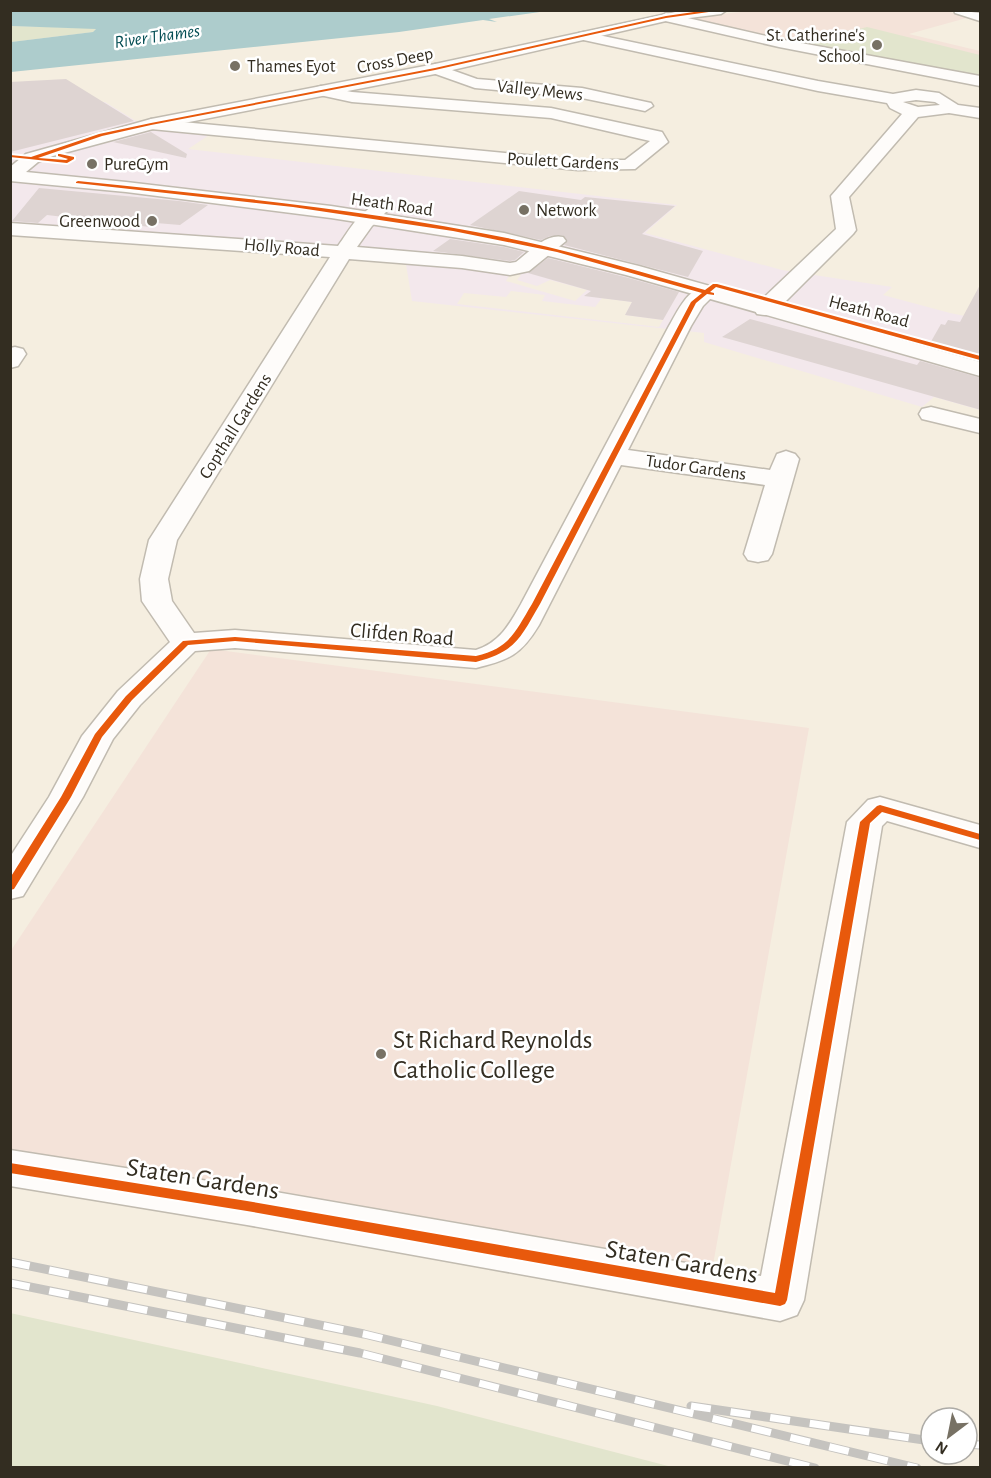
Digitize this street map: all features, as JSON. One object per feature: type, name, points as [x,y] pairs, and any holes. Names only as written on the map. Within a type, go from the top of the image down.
[{"type":"street","name":"Cross Deep","points":[[13,171],[32,158],[101,135],[435,69],[666,17],[721,10]]},
{"type":"street","points":[[960,10],[981,17]]},
{"type":"street","points":[[666,17],[779,43],[981,81]]},
{"type":"street","points":[[584,36],[819,86],[893,99],[902,96],[928,96],[947,101],[950,105],[948,108]]},
{"type":"street","name":"Valley Mews","points":[[435,69],[475,83],[582,93],[645,106]]},
{"type":"street","name":"Poulett Gardens","points":[[151,124],[578,165],[629,165],[659,142],[656,136],[551,113],[352,97],[321,91]]},
{"type":"street","points":[[893,99],[896,107],[914,111],[932,112],[948,108],[981,113]]},
{"type":"street","points":[[769,305],[846,230],[840,196],[914,111]]},
{"type":"street","name":"Heath Road","points":[[13,171],[126,187],[374,214],[449,229],[551,244],[769,305],[981,369]]},
{"type":"street","name":"Copthall Gardens","points":[[186,643],[157,601],[154,579],[163,540],[343,253],[374,214]]},
{"type":"street","name":"Holly Road","points":[[10,230],[141,236],[517,269],[551,244]]},
{"type":"street","name":"Heath Road","points":[[551,244],[706,292],[769,305],[981,358]]},
{"type":"street","name":"Clifden Road","points":[[186,643],[227,639],[259,640],[476,659],[504,651],[512,643],[536,604],[680,326],[694,302],[706,292]]},
{"type":"street","points":[[10,354],[15,354],[10,361]]},
{"type":"street","points":[[932,414],[981,426]]},
{"type":"street","name":"Tudor Gardens","points":[[613,456],[782,469],[758,554]]},
{"type":"street","points":[[10,887],[66,797],[98,736],[129,698],[186,643]]},
{"type":"street","name":"Staten Gardens","points":[[10,1168],[246,1206],[780,1300],[865,822],[880,808],[981,837]]},
{"type":"shaded area","name":"St. Catherine's School","points":[[760,10],[946,11],[970,17],[909,34],[980,51],[980,79],[801,46],[684,18]]},
{"type":"shaded area","points":[[105,102],[149,129],[209,135],[188,149],[677,205],[645,233],[782,270],[892,287],[883,295],[980,319],[980,410],[934,397],[922,407],[704,342],[704,333],[412,301],[405,258],[11,230],[11,119]],"holes":[[[511,273],[521,275],[517,280],[537,286],[550,280],[587,290],[575,301],[506,281]],[[511,291],[545,295],[542,301],[595,307],[602,298],[632,302],[625,315],[663,320],[659,327],[457,304],[464,293],[506,297]],[[737,305],[938,363],[934,363],[734,307]]]},
{"type":"shaded area","name":"St Richard Reynolds Catholic College","points":[[211,649],[809,728],[711,1276],[11,1155],[10,952]]},
{"type":"green space","points":[[10,26],[96,29],[94,32],[11,42]]},
{"type":"green space","points":[[867,27],[980,55],[980,79],[795,45],[843,30],[851,31]]},
{"type":"green space","points":[[10,1313],[437,1406],[672,1467],[11,1467]]},
{"type":"water","name":"River Thames","points":[[11,10],[547,11],[489,19],[497,22],[483,20],[399,32],[11,72],[11,42],[93,32],[96,29],[11,26]]},
{"type":"building","points":[[66,79],[134,121],[10,152],[10,82]]},
{"type":"building","points":[[151,132],[187,154],[186,158],[113,142]]},
{"type":"building","points":[[39,188],[208,205],[180,225],[156,223],[150,227],[47,215],[38,223],[12,221]]},
{"type":"building","points":[[519,191],[581,200],[585,197],[675,206],[642,234],[703,251],[688,277],[564,245],[568,241],[563,235],[550,236],[541,240],[470,225]]},
{"type":"building","points":[[450,239],[524,252],[515,260],[510,261],[433,251]]},
{"type":"building","points":[[548,258],[679,292],[663,320],[625,315],[632,302],[584,296],[591,291],[528,273]]},
{"type":"building","points":[[981,283],[981,360],[929,345],[941,324],[945,325],[948,320],[960,322]]},
{"type":"building","points":[[750,319],[917,365],[920,361],[981,378],[981,410],[722,337]]},
{"type":"railway","points":[[10,1262],[364,1334],[917,1468]]},
{"type":"railway","points":[[10,1283],[360,1353],[815,1468]]},
{"type":"railway","points":[[691,1406],[919,1439]]},
{"type":"cycle path","points":[[32,158],[101,135],[151,124],[435,69],[666,17],[721,10]]},
{"type":"cycle path","points":[[10,156],[67,162],[72,158],[60,155]]},
{"type":"cycle path","points":[[78,182],[293,206],[453,229],[558,251],[712,294]]},
{"type":"cycle path","points":[[10,887],[66,797],[98,736],[129,698],[186,643],[235,639],[476,659],[489,656],[507,647],[519,633],[536,604],[694,302],[715,285],[980,358]]},
{"type":"cycle path","points":[[10,1168],[247,1206],[780,1300],[865,822],[880,808],[980,837]]},
{"type":"place","name":"St. Catherine's School","points":[[877,45]]},
{"type":"place","name":"Thames Eyot","points":[[235,66]]},
{"type":"place","name":"PureGym","points":[[92,164]]},
{"type":"place","name":"Network","points":[[524,210]]},
{"type":"place","name":"Greenwood","points":[[152,221]]},
{"type":"place","name":"St Richard Reynolds Catholic College","points":[[381,1054]]}]
